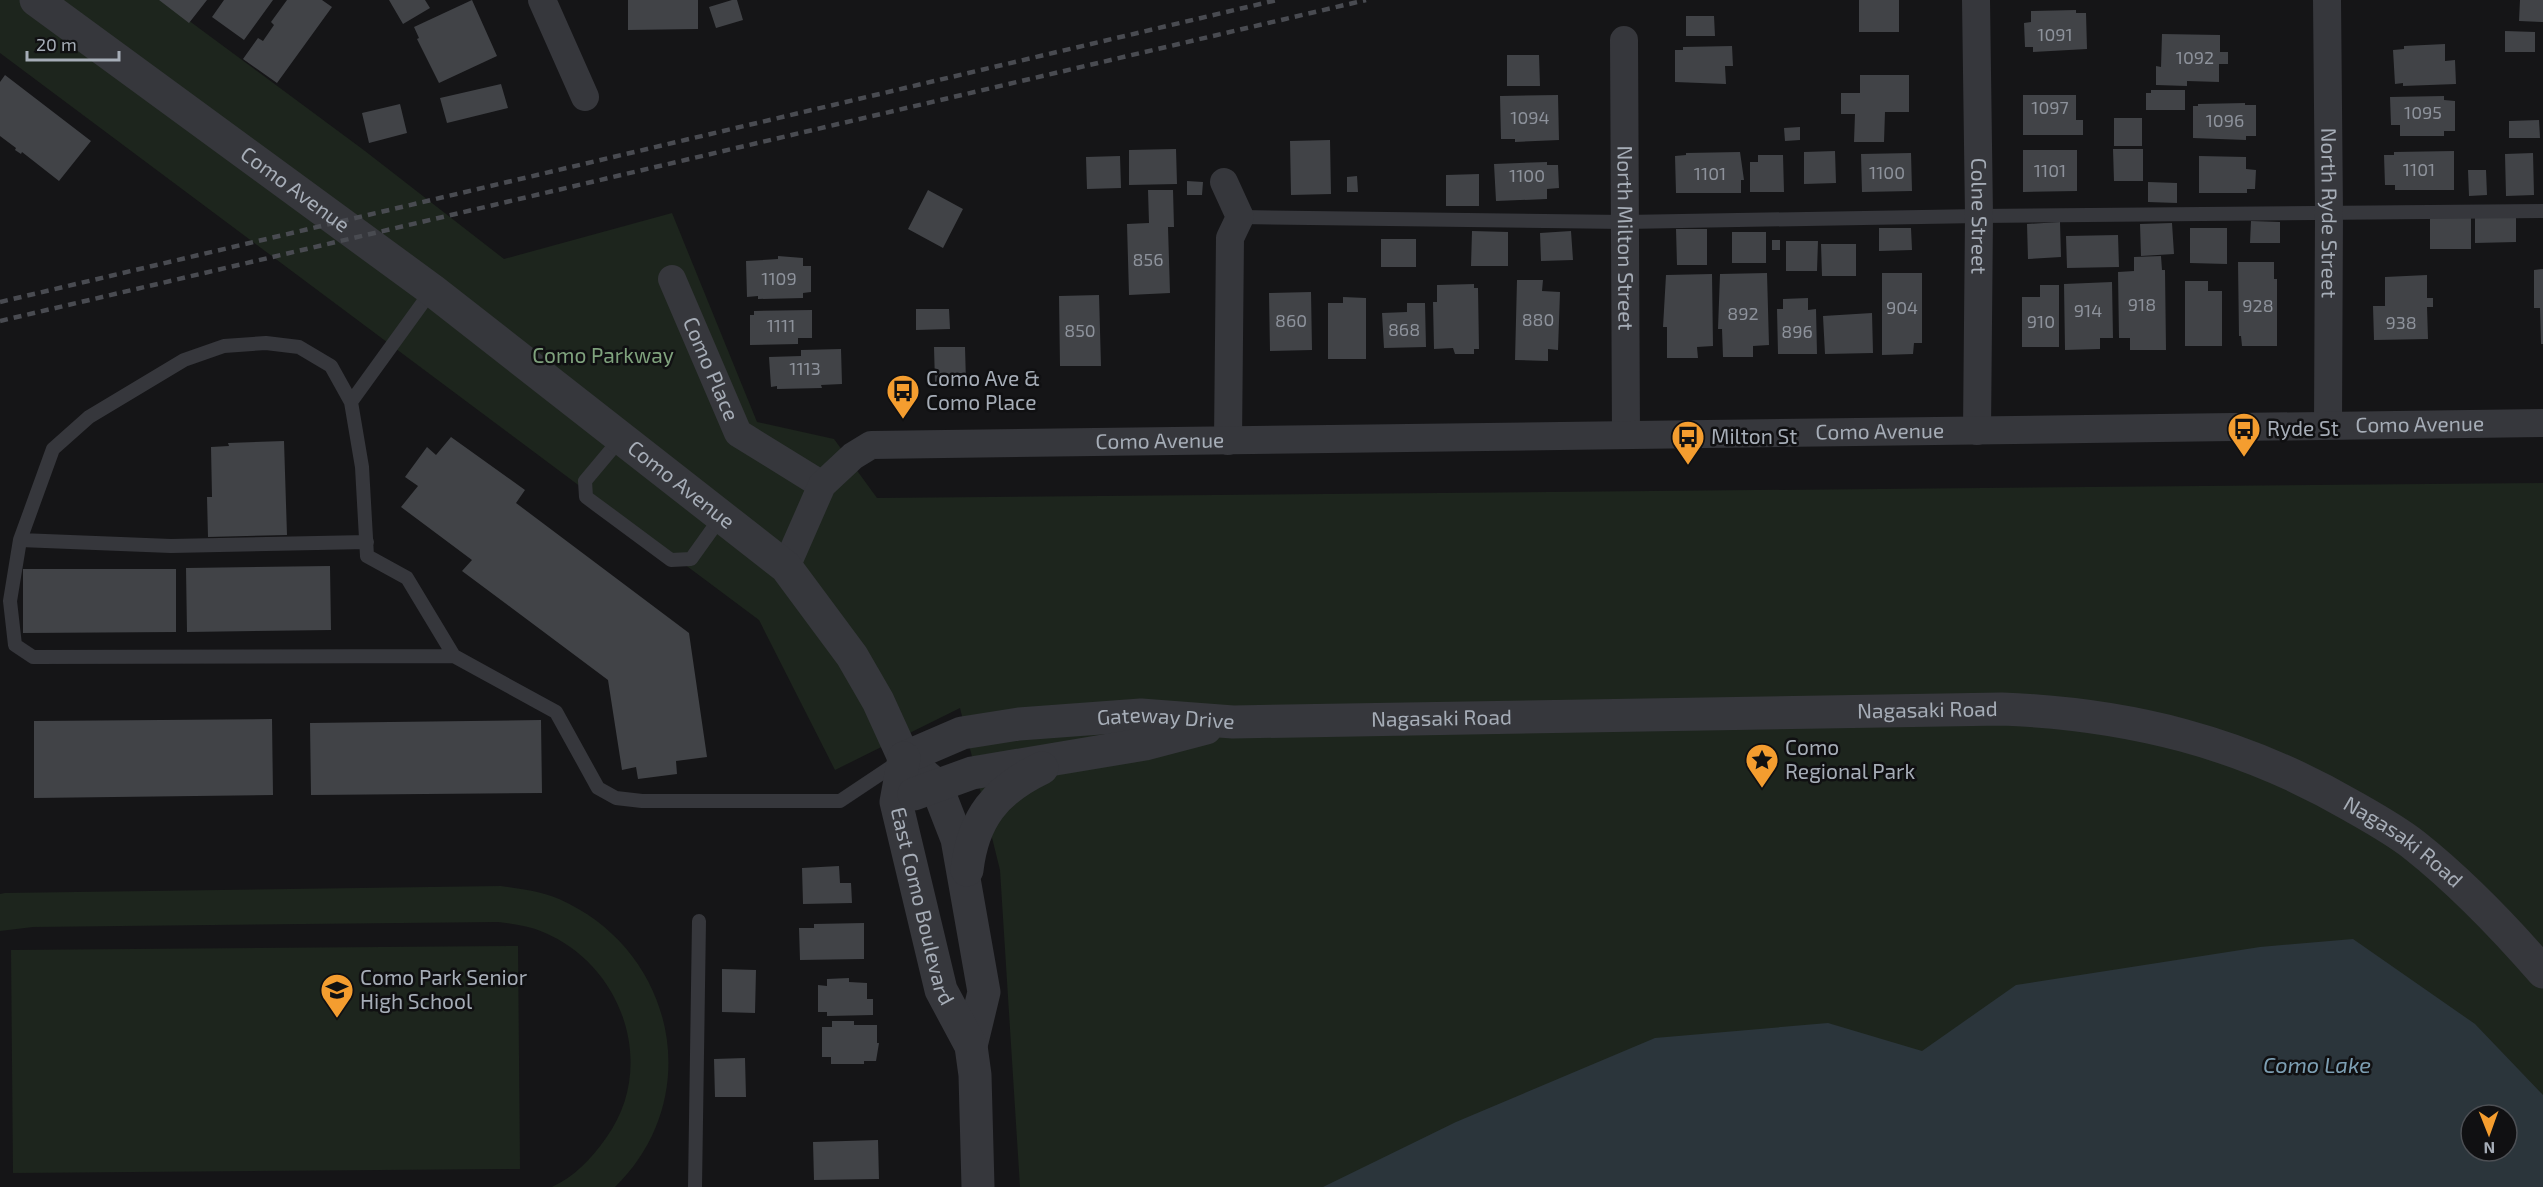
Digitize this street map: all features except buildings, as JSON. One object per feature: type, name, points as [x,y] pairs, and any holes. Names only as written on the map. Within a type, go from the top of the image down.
[{"type":"street","name":"Como Avenue","points":[[36,0],[432,290],[786,567],[822,485],[853,456],[871,445],[2543,423]]},
{"type":"street","points":[[542,0],[585,97]]},
{"type":"street","name":"Colne Street","points":[[1976,0],[1979,216],[1977,430]]},
{"type":"street","name":"North Ryde Street","points":[[2327,0],[2328,425]]},
{"type":"street","name":"North Milton Street","points":[[1624,40],[1626,435]]},
{"type":"street","points":[[1224,182],[1240,217],[1230,238],[1228,441]]},
{"type":"street","name":"Como Place","points":[[672,279],[738,433],[822,485]]},
{"type":"street","name":"East Como Boulevard","points":[[786,567],[852,656],[878,700],[904,759],[936,785],[957,839],[984,992],[971,1046],[977,1108],[978,1187]]},
{"type":"street","name":"Nagasaki Road","points":[[1233,722],[2002,709],[2055,711],[2110,718],[2169,730],[2217,745],[2321,788],[2412,843],[2494,917],[2543,972]]},
{"type":"street","name":"Gateway Drive","points":[[904,759],[962,733],[1018,724],[1141,715],[1233,722]]},
{"type":"street","name":"Gateway Drive","points":[[896,802],[972,773],[1145,744],[1233,722]]},
{"type":"street","points":[[965,886],[974,833],[989,806],[1019,779],[1064,758]]},
{"type":"street","name":"East Como Boulevard","points":[[904,759],[896,802],[941,990],[971,1046]]},
{"type":"lane","points":[[1240,217],[1625,222],[2543,211]]},
{"type":"lane","points":[[351,402],[432,290]]},
{"type":"lane","points":[[454,656],[407,578],[367,556],[362,467],[351,402],[331,366],[299,347],[266,343],[224,346],[184,360],[89,417],[53,449],[20,540],[10,602],[15,645],[33,657],[454,656],[556,712],[598,788],[616,798],[642,801],[840,801],[904,759]]},
{"type":"lane","points":[[621,438],[585,481],[586,497],[671,560],[691,559],[722,516]]},
{"type":"lane","points":[[20,540],[171,546],[367,542]]},
{"type":"lane","points":[[696,1187],[699,921]]},
{"type":"green space","name":"Como Regional Park","points":[[0,0],[161,0],[365,151],[504,259],[672,213],[757,422],[834,439],[877,498],[2543,483],[2543,1187],[1020,1187],[1000,870],[960,708],[835,770],[759,620],[0,53]]},
{"type":"green space","points":[[501,886],[552,896],[598,922],[630,953],[652,989],[665,1028],[668,1070],[661,1111],[644,1151],[615,1187],[552,1187],[568,1178],[595,1153],[622,1110],[629,1080],[630,1050],[624,1021],[612,993],[594,968],[571,947],[543,932],[498,922],[33,927],[0,931],[0,894],[5,893]]},
{"type":"green space","points":[[518,946],[520,1169],[13,1173],[11,950]]},
{"type":"water","name":"Como Lake","points":[[2353,939],[2475,1024],[2543,1095],[2543,1187],[1323,1187],[1456,1122],[1655,1038],[1828,1023],[1922,1051],[2016,985],[2260,947]]},
{"type":"railway","points":[[0,302],[1277,0]]},
{"type":"railway","points":[[0,321],[1366,0]]},
{"type":"place","name":"Como Ave & Como Place","points":[[903,420]]},
{"type":"place","name":"Ryde St","points":[[2244,458]]},
{"type":"place","name":"Milton St","points":[[1688,466]]},
{"type":"place","name":"Como Regional Park","points":[[1762,789]]},
{"type":"place","name":"Como Park Senior High School","points":[[337,1019]]},
{"type":"park label","name":"Como Parkway","points":[[603,356]]}]
